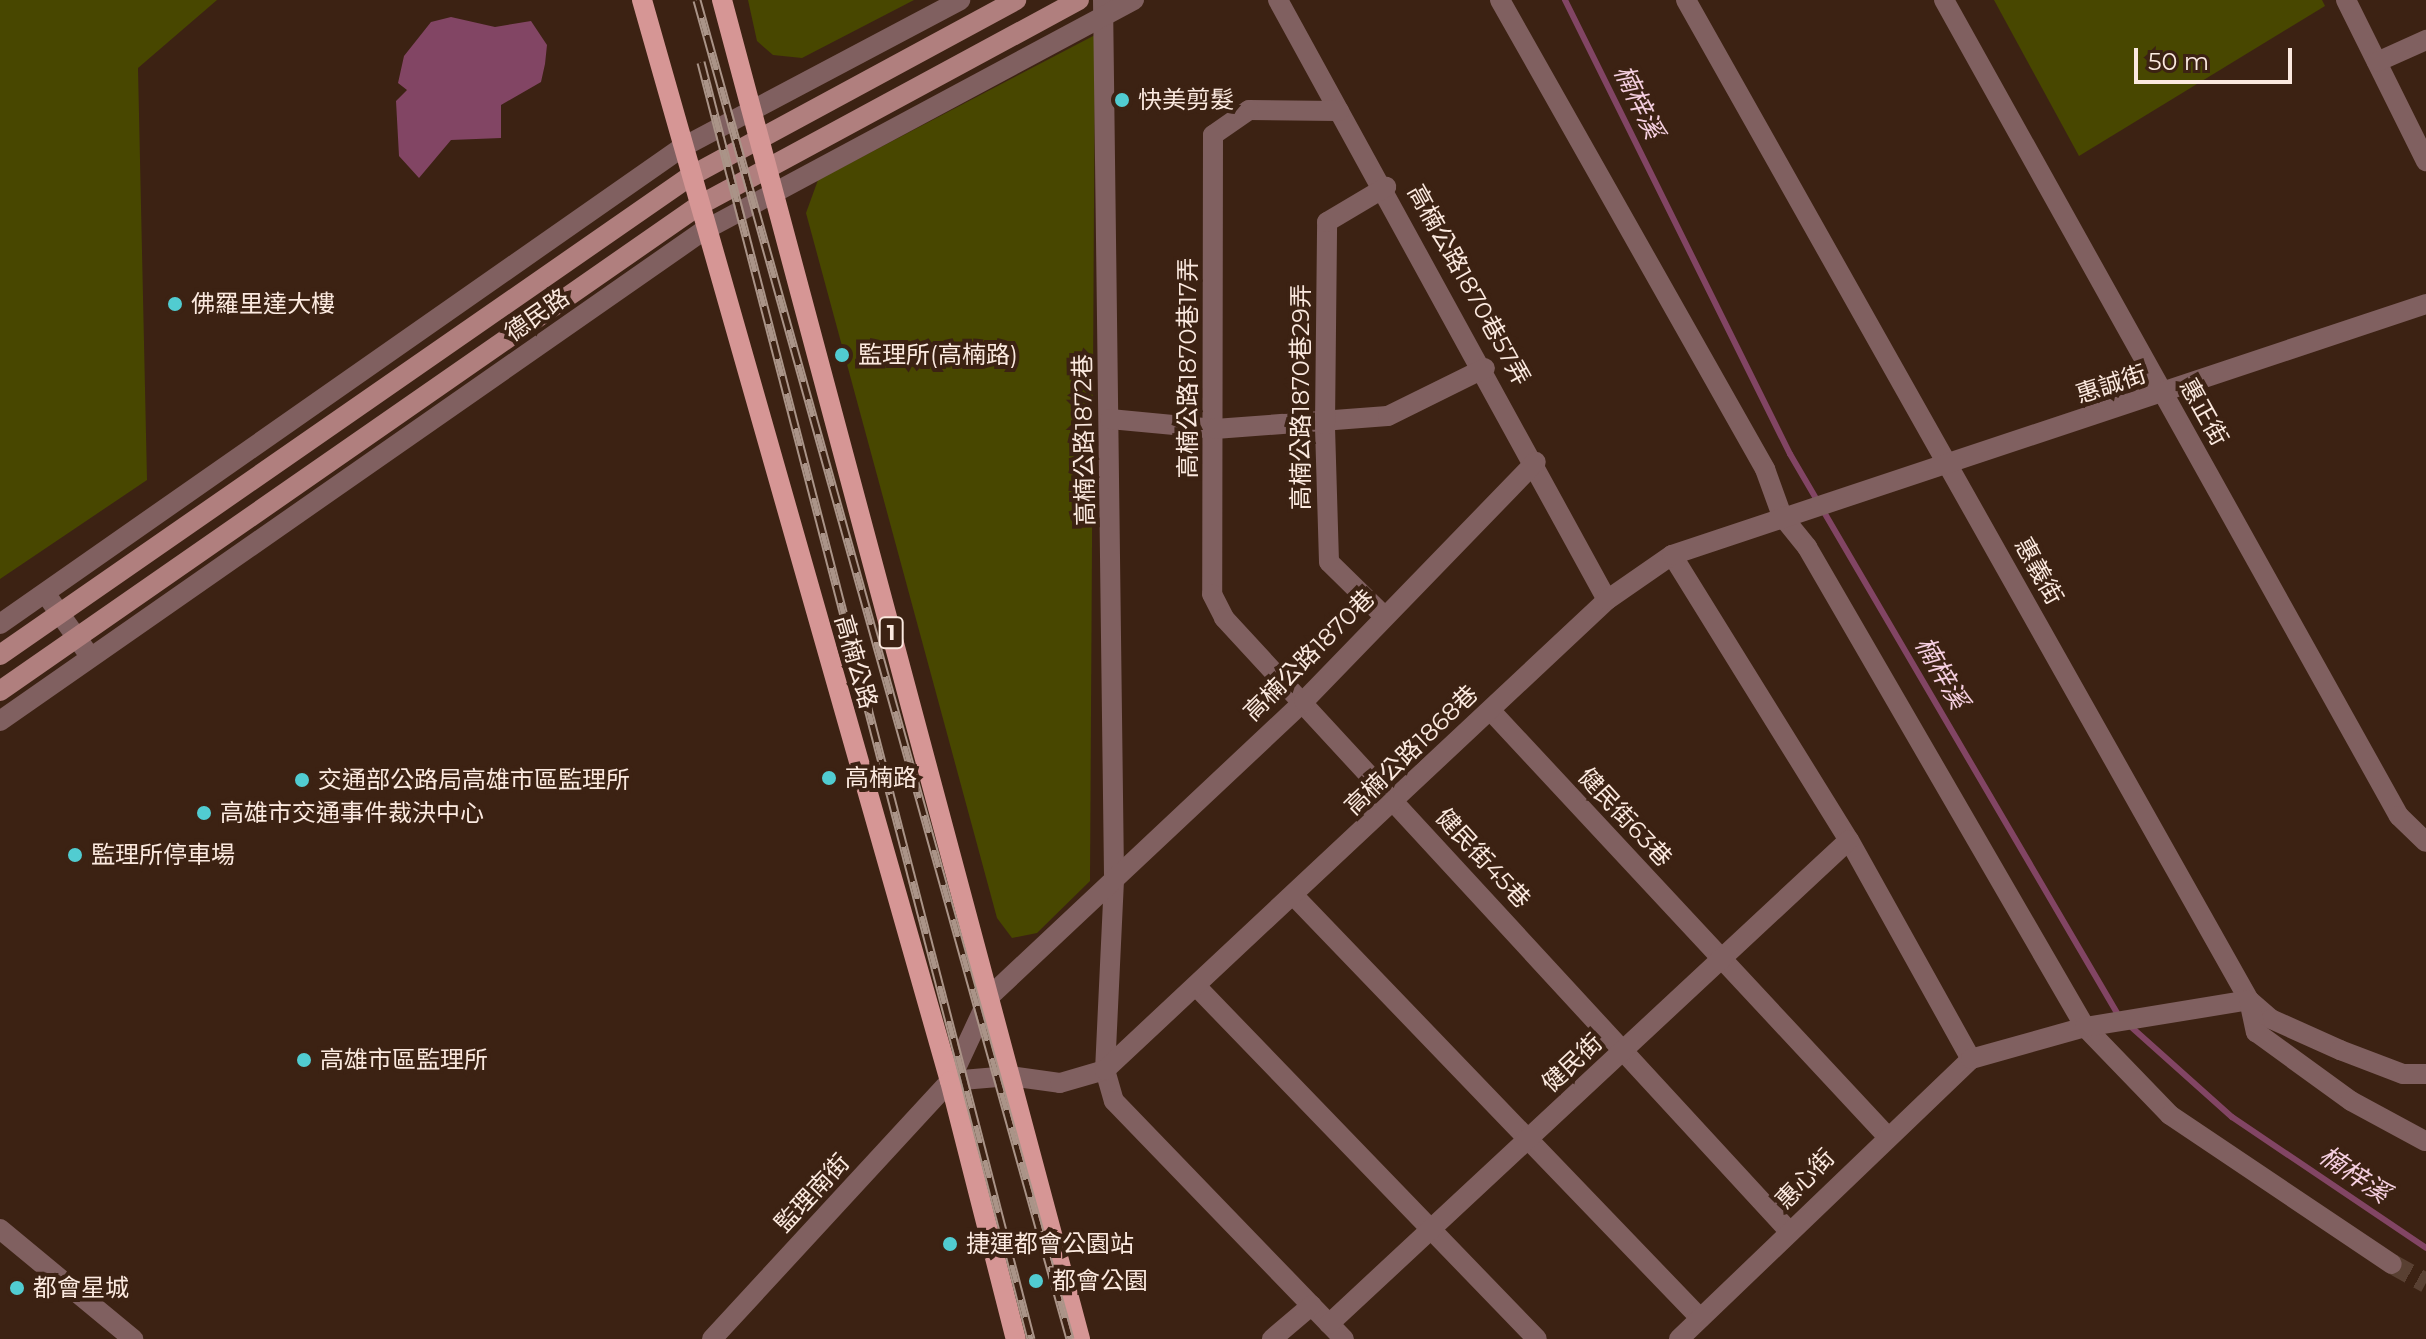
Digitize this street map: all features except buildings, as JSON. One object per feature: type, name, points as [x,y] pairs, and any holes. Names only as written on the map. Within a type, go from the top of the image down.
[{"type":"main road","name":"高楠公路","points":[[642,0],[703,231],[950,1081],[1016,1339]]},
{"type":"main road","name":"高楠公路","points":[[722,0],[1080,1339]]},
{"type":"street","points":[[0,624],[681,148],[960,0]]},
{"type":"street","name":"德民路","points":[[0,655],[689,177],[1016,0]]},
{"type":"street","name":"德民路","points":[[0,691],[698,206],[1079,0]]},
{"type":"street","name":"德民路","points":[[0,721],[703,231],[1104,8],[1134,0]]},
{"type":"street","name":"高楠公路1870巷57弄","points":[[1278,0],[1339,111],[1386,187],[1536,462],[1607,600]]},
{"type":"street","points":[[1500,0],[1765,469],[1782,516],[1807,547],[2085,1027],[2170,1115],[2392,1264]]},
{"type":"street","name":"惠義街","points":[[1686,0],[2249,1000],[2271,1019],[2340,1050],[2426,1074]]},
{"type":"street","name":"惠正街","points":[[1944,0],[2399,816],[2426,842]]},
{"type":"street","points":[[2346,0],[2426,161]]},
{"type":"street","name":"高楠公路1872巷","points":[[1104,8],[1114,880],[1105,1070],[1114,1101],[1312,1305]]},
{"type":"street","points":[[2377,62],[2426,40]]},
{"type":"street","name":"高楠公路1870巷17弄","points":[[1304,701],[1224,618],[1212,594],[1215,429],[1213,135],[1249,110],[1339,111]]},
{"type":"street","name":"高楠公路1870巷29弄","points":[[1384,616],[1329,562],[1325,424],[1327,222],[1386,187]]},
{"type":"street","name":"惠誠街","points":[[1782,516],[2164,394],[2426,304]]},
{"type":"street","points":[[1110,419],[1215,429],[1325,424],[1388,416],[1485,368]]},
{"type":"street","name":"高楠公路1870巷","points":[[989,997],[1304,701],[1536,462]]},
{"type":"street","name":"高楠公路1868巷","points":[[1105,1070],[1296,898],[1607,600],[1672,555],[1782,516]]},
{"type":"street","points":[[1672,555],[1849,840],[1971,1059],[2085,1027],[2249,1000],[2256,1032],[2351,1101],[2425,1141]]},
{"type":"street","points":[[45,594],[91,657]]},
{"type":"street","name":"健民街45巷","points":[[1304,701],[1790,1232]]},
{"type":"street","name":"健民街63巷","points":[[1491,711],[1885,1134]]},
{"type":"street","name":"健民街","points":[[1329,1324],[1849,840]]},
{"type":"street","points":[[1296,898],[1700,1318]]},
{"type":"street","points":[[1197,987],[1537,1339]]},
{"type":"street","name":"監理南街","points":[[712,1339],[950,1081],[989,997]]},
{"type":"street","name":"惠心街","points":[[1679,1339],[1790,1232],[1885,1134],[1971,1059]]},
{"type":"street","points":[[950,1081],[1010,1076],[1060,1083],[1105,1070]]},
{"type":"street","points":[[0,1229],[133,1339]]},
{"type":"street","points":[[1272,1339],[1312,1305],[1344,1339]]},
{"type":"shaded area","points":[[0,0],[217,0],[138,68],[147,480],[0,579]]},
{"type":"shaded area","points":[[748,0],[914,0],[802,58],[773,55],[757,41]]},
{"type":"shaded area","points":[[1994,0],[2322,0],[2325,6],[2079,156]]},
{"type":"shaded area","points":[[451,17],[495,27],[531,21],[547,45],[545,64],[541,82],[501,105],[501,138],[451,140],[419,178],[399,156],[396,101],[407,90],[398,83],[404,56],[431,22]]},
{"type":"shaded area","points":[[1095,35],[1090,881],[1037,933],[1012,938],[997,918],[806,213],[818,180]]},
{"type":"waterway","name":"楠梓溪","points":[[1565,0],[1790,454],[2120,1018]]},
{"type":"waterway","name":"楠梓溪","points":[[2129,1025],[2232,1117],[2426,1248]]},
{"type":"tunnel","points":[[2392,1264],[2426,1283]]},
{"type":"railway","points":[[697,0],[1070,1339]]},
{"type":"railway","points":[[701,62],[1031,1339]]},
{"type":"place","name":"快美剪髮","points":[[1122,100]]},
{"type":"place","name":"佛羅里達大樓","points":[[175,304]]},
{"type":"place","name":"監理所(高楠路)","points":[[842,355]]},
{"type":"place","name":"高楠路","points":[[829,778]]},
{"type":"place","name":"交通部公路局高雄市區監理所","points":[[302,780]]},
{"type":"place","name":"高雄市交通事件裁決中心","points":[[204,813]]},
{"type":"place","name":"監理所停車場","points":[[75,855]]},
{"type":"place","name":"高雄市區監理所","points":[[304,1060]]},
{"type":"place","name":"捷運都會公園站","points":[[950,1244]]},
{"type":"place","name":"都會公園","points":[[1036,1281]]},
{"type":"place","name":"都會星城","points":[[17,1288]]}]
